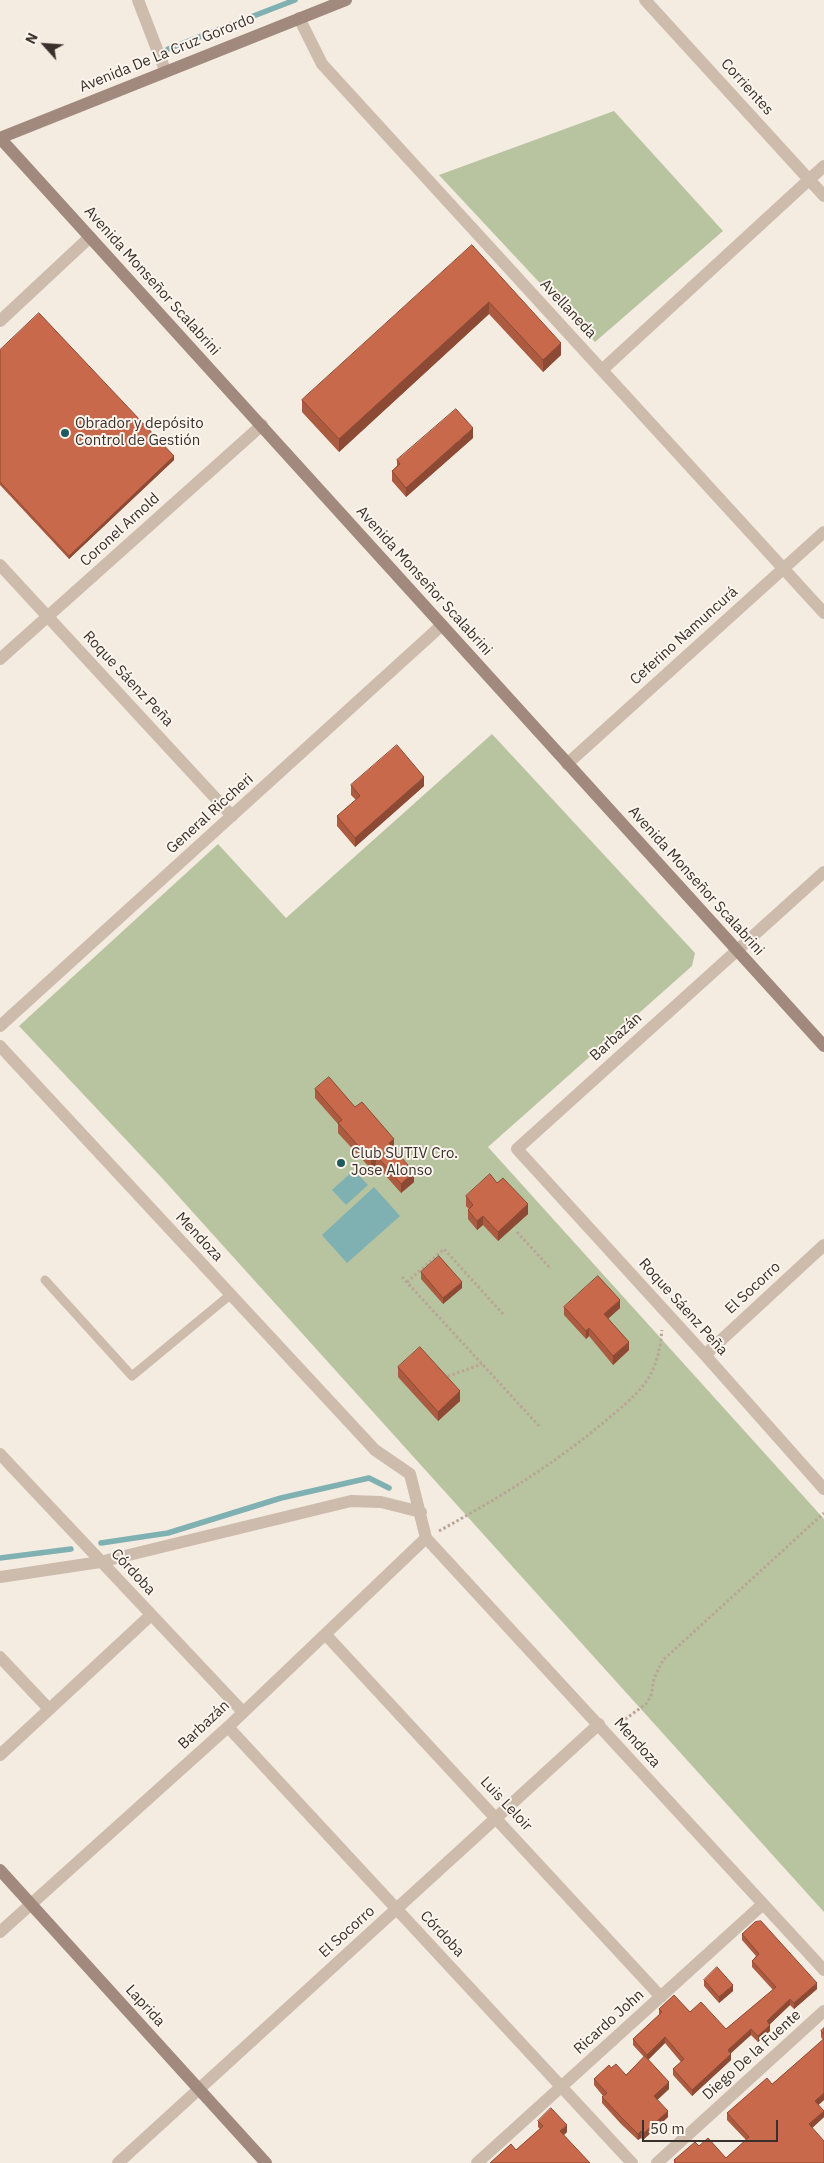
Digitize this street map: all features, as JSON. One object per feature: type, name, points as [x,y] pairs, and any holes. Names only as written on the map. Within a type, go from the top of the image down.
[{"type":"main road","name":"Avenida De La Cruz Gorordo","points":[[0,138],[165,70],[346,0]]},
{"type":"main road","name":"Avenida Monseñor Scalabrini","points":[[0,138],[824,1046]]},
{"type":"main road","name":"Laprida","points":[[0,1870],[266,2163]]},
{"type":"street","points":[[138,0],[165,70]]},
{"type":"street","name":"Corrientes","points":[[646,0],[824,196]]},
{"type":"street","name":"Avellaneda","points":[[299,18],[322,64],[824,613]]},
{"type":"street","points":[[602,370],[824,166]]},
{"type":"street","points":[[0,321],[90,237]]},
{"type":"street","name":"Coronel Arnold","points":[[0,660],[262,425]]},
{"type":"street","name":"Ceferino Namuncurá","points":[[567,764],[824,532]]},
{"type":"street","name":"Roque Sáenz Peña","points":[[0,565],[232,816]]},
{"type":"street","name":"General Riccheri","points":[[0,1026],[442,625]]},
{"type":"street","name":"Barbazán","points":[[517,1149],[824,872]]},
{"type":"street","name":"Mendoza","points":[[0,1046],[375,1450],[410,1474],[426,1538],[824,1970]]},
{"type":"street","name":"Roque Sáenz Peña","points":[[517,1149],[824,1489]]},
{"type":"street","name":"El Socorro","points":[[705,1355],[824,1245]]},
{"type":"street","name":"Córdoba","points":[[0,1454],[242,1712]]},
{"type":"street","points":[[0,1577],[100,1562],[351,1501],[381,1502],[421,1512]]},
{"type":"street","name":"Barbazán","points":[[0,1932],[228,1726],[426,1538]]},
{"type":"street","points":[[0,1755],[151,1615]]},
{"type":"street","name":"Luis Leloir","points":[[326,1635],[661,1997]]},
{"type":"street","points":[[0,1657],[49,1709]]},
{"type":"street","name":"Córdoba","points":[[228,1726],[632,2163]]},
{"type":"street","name":"El Socorro","points":[[118,2163],[497,1818],[602,1729]]},
{"type":"street","name":"Ricardo John","points":[[478,2163],[763,1904]]},
{"type":"street","name":"Diego De la Fuente","points":[[657,2163],[824,2011]]},
{"type":"lane","points":[[45,1280],[132,1376],[230,1295]]},
{"type":"path","points":[[517,1232],[551,1269]]},
{"type":"path","points":[[407,1282],[444,1249],[503,1314]]},
{"type":"path","points":[[402,1277],[539,1426]]},
{"type":"path","points":[[426,1538],[514,1489],[586,1436],[621,1407],[645,1383],[658,1359],[664,1311]]},
{"type":"path","points":[[440,1379],[482,1364]]},
{"type":"path","points":[[602,1729],[646,1704],[651,1696],[654,1678],[663,1660],[824,1513]]},
{"type":"green space","points":[[614,111],[723,231],[595,342],[439,175]]},
{"type":"green space","points":[[492,734],[695,953],[692,966],[488,1147],[824,1519],[824,1912],[162,1178],[19,1026],[218,844],[286,918]]},
{"type":"water","points":[[354,1170],[368,1185],[346,1205],[332,1190]]},
{"type":"water","points":[[374,1187],[400,1216],[347,1263],[322,1235]]},
{"type":"building","points":[[472,245],[561,343],[543,360],[489,302],[339,439],[302,400]]},
{"type":"building","points":[[39,313],[174,456],[69,556],[0,482],[0,350]]},
{"type":"building","points":[[456,409],[473,428],[406,488],[392,471],[400,464],[397,460]]},
{"type":"building","points":[[397,745],[424,777],[355,838],[337,816],[360,796],[351,785]]},
{"type":"building","points":[[329,1077],[355,1107],[362,1102],[394,1139],[389,1143],[414,1172],[401,1184],[376,1155],[371,1160],[338,1123],[342,1120],[315,1089]]},
{"type":"building","points":[[490,1174],[497,1183],[503,1178],[528,1204],[498,1232],[483,1216],[477,1221],[468,1210],[473,1205],[466,1196]]},
{"type":"building","points":[[439,1256],[462,1282],[443,1298],[421,1272]]},
{"type":"building","points":[[598,1276],[620,1300],[604,1314],[629,1342],[613,1356],[589,1328],[586,1331],[564,1307]]},
{"type":"building","points":[[420,1347],[460,1391],[438,1412],[398,1367]]},
{"type":"building","points":[[761,1921],[817,1983],[794,2003],[790,1999],[767,2021],[770,2025],[758,2036],[751,2029],[728,2050],[731,2054],[692,2090],[673,2069],[684,2059],[665,2037],[647,2055],[633,2039],[662,2012],[659,2009],[674,1995],[690,2012],[701,2002],[726,2029],[776,1987],[752,1961],[759,1954],[742,1934],[755,1922]]},
{"type":"building","points":[[717,1967],[733,1985],[719,1997],[704,1980]]},
{"type":"building","points":[[824,2039],[824,2093],[815,2101],[824,2111],[809,2124],[824,2141],[824,2163],[676,2163],[674,2160],[695,2142],[699,2146],[708,2138],[726,2158],[749,2137],[727,2113],[767,2078],[772,2084]]},
{"type":"building","points":[[645,2056],[669,2082],[654,2096],[668,2111],[643,2134],[641,2131],[638,2134],[602,2097],[607,2093],[594,2079],[609,2065],[611,2068],[616,2064],[626,2075]]},
{"type":"building","points":[[551,2108],[567,2125],[560,2131],[590,2163],[490,2163],[511,2144],[516,2150],[543,2126],[538,2121]]},
{"type":"waterway","points":[[168,49],[295,0]]},
{"type":"waterway","points":[[101,1543],[168,1533],[281,1498],[369,1478],[389,1488]]},
{"type":"waterway","points":[[0,1558],[71,1549]]},
{"type":"place","name":"Obrador y depósito Control de Gestión","points":[[65,433]]},
{"type":"place","name":"Club SUTIV Cro. Jose Alonso","points":[[341,1163]]}]
